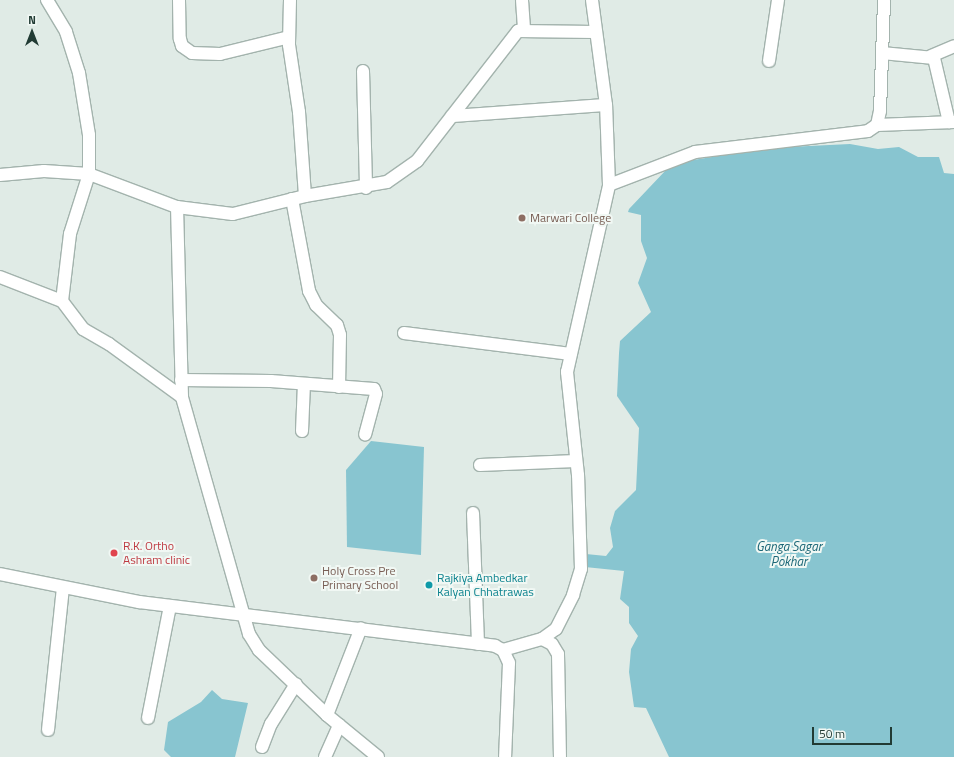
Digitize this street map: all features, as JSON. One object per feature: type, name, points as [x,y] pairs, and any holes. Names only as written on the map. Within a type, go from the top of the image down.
[{"type":"street","points":[[47,0],[66,32],[79,73],[89,135],[89,174],[70,234],[62,301]]},
{"type":"street","points":[[179,0],[180,39],[182,46],[192,53],[220,54],[289,38]]},
{"type":"street","points":[[290,0],[289,38],[300,112],[305,196]]},
{"type":"street","points":[[522,0],[524,30]]},
{"type":"street","points":[[0,574],[63,588],[170,606],[361,628],[478,644],[503,650],[542,639],[564,616],[581,569],[576,461],[567,392],[571,354],[609,185],[606,105],[594,32],[592,0]]},
{"type":"street","points":[[769,61],[778,0]]},
{"type":"street","points":[[877,125],[884,0]]},
{"type":"street","points":[[0,175],[44,171],[89,174],[177,207],[233,214],[305,196],[366,188],[403,174],[452,116],[495,56],[518,31],[594,32]]},
{"type":"street","points":[[882,53],[931,56],[954,46]]},
{"type":"street","points":[[609,185],[695,152],[854,134],[877,125],[951,122],[936,61],[931,56]]},
{"type":"street","points":[[363,71],[366,188]]},
{"type":"street","points":[[452,116],[606,105]]},
{"type":"street","points":[[292,199],[309,291],[316,305],[337,325],[340,335],[339,387]]},
{"type":"street","points":[[177,207],[180,380],[182,397],[248,634],[259,650],[327,715],[378,757]]},
{"type":"street","points":[[0,277],[62,301],[83,329],[109,344],[182,397]]},
{"type":"street","points":[[404,333],[571,354]]},
{"type":"street","points":[[180,380],[304,384],[374,389],[376,394],[365,435]]},
{"type":"street","points":[[302,431],[304,384]]},
{"type":"street","points":[[480,465],[576,461]]},
{"type":"street","points":[[473,513],[478,644]]},
{"type":"street","points":[[48,730],[63,588]]},
{"type":"street","points":[[148,718],[170,606]]},
{"type":"street","points":[[327,715],[361,628]]},
{"type":"street","points":[[542,639],[552,644],[558,654],[560,757]]},
{"type":"street","points":[[503,650],[509,662],[505,757]]},
{"type":"street","points":[[262,747],[271,724],[296,684]]},
{"type":"street","points":[[325,757],[338,725]]},
{"type":"water","name":"Ganga Sagar Pokhar","points":[[850,144],[878,149],[899,147],[918,157],[939,157],[944,173],[954,174],[954,757],[669,757],[646,708],[634,707],[629,672],[631,649],[638,636],[629,623],[629,607],[620,599],[624,571],[585,567],[586,554],[606,556],[613,547],[610,528],[615,511],[636,490],[639,428],[617,396],[620,341],[651,312],[638,283],[647,258],[641,241],[641,215],[628,212],[629,209],[666,170],[693,160],[768,148]]},
{"type":"water","points":[[371,441],[424,447],[421,555],[347,547],[346,470]]},
{"type":"water","points":[[212,690],[222,699],[248,703],[235,757],[171,757],[164,750],[168,722],[201,702]]},
{"type":"place","name":"Marwari College","points":[[522,218]]},
{"type":"place","name":"R.K. Ortho Ashram clinic","points":[[114,553]]},
{"type":"place","name":"Holy Cross Pre Primary School","points":[[314,578]]},
{"type":"place","name":"Rajkiya Ambedkar Kalyan Chhatrawas","points":[[429,585]]}]
